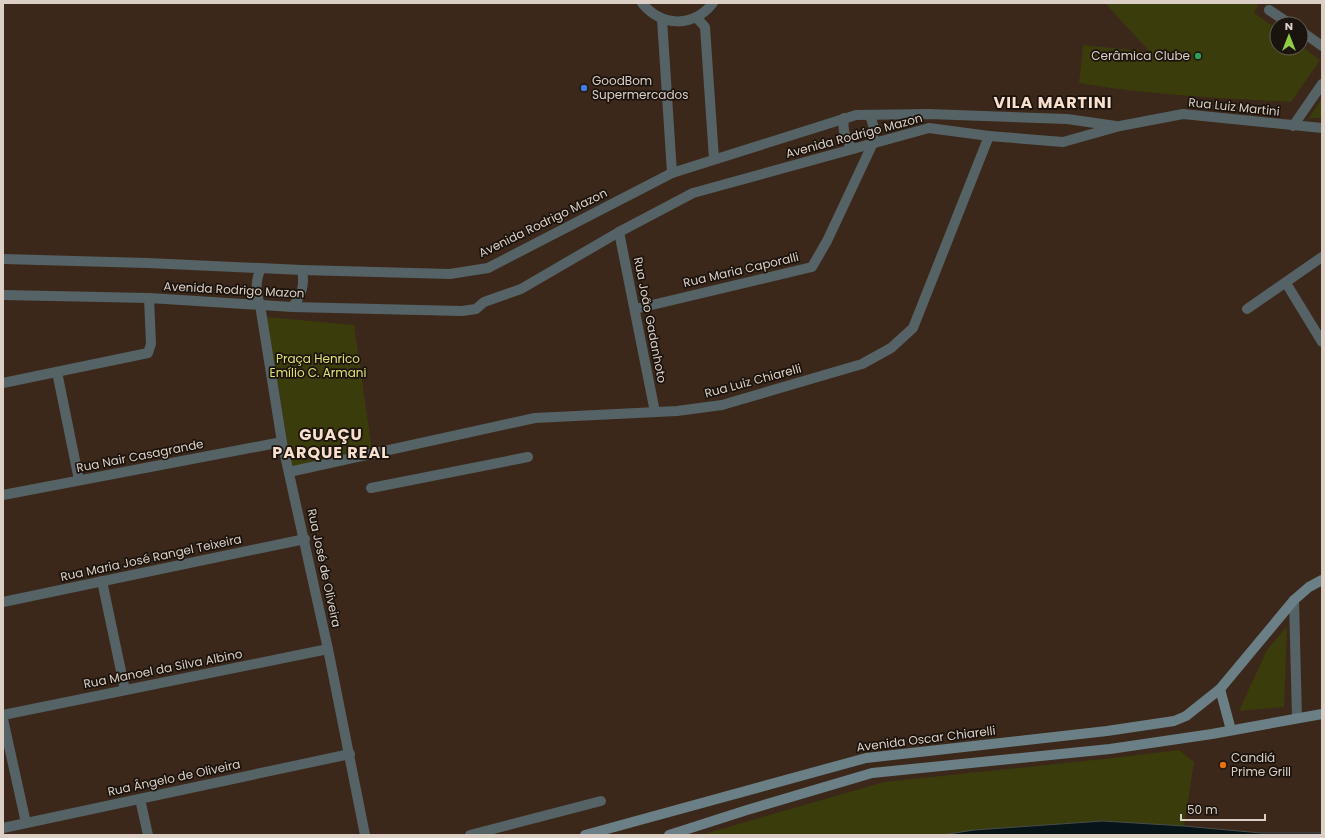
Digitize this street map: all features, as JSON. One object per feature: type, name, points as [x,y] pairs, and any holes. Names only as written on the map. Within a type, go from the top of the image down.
[{"type":"main road","name":"Avenida Oscar Chiarelli","points":[[585,835],[866,758],[1107,731],[1174,721],[1186,716],[1220,689],[1294,600],[1309,587],[1322,580]]},
{"type":"main road","points":[[1220,689],[1231,730]]},
{"type":"main road","points":[[669,835],[872,773],[1110,749],[1322,714]]},
{"type":"street","points":[[642,3],[650,12],[662,19],[676,22],[697,18],[713,3]]},
{"type":"street","points":[[1269,10],[1278,16]]},
{"type":"street","points":[[697,18],[705,27],[714,159]]},
{"type":"street","points":[[662,19],[672,173]]},
{"type":"street","points":[[1309,37],[1322,46]]},
{"type":"street","points":[[1293,126],[1322,84]]},
{"type":"street","name":"Avenida Rodrigo Mazon","points":[[3,259],[441,274],[488,268],[672,173],[856,115],[929,114],[1067,119],[1120,126]]},
{"type":"street","name":"Rua Luiz Martini","points":[[1120,126],[1183,114],[1322,128]]},
{"type":"street","points":[[870,115],[874,128],[873,143]]},
{"type":"street","points":[[844,118],[843,130],[853,149]]},
{"type":"street","name":"Avenida Rodrigo Mazon","points":[[3,295],[149,298],[292,307],[462,311],[476,309],[484,302],[522,289],[619,232],[693,193],[929,128],[989,136],[1063,142],[1120,126]]},
{"type":"street","name":"Rua Luiz Chiarelli","points":[[289,472],[535,418],[677,411],[722,405],[862,364],[891,348],[913,328],[989,136]]},
{"type":"street","name":"Rua Maria Caporalli","points":[[635,309],[812,267],[827,241],[873,143]]},
{"type":"street","name":"Rua João Gadanhoto","points":[[619,232],[655,412]]},
{"type":"street","points":[[1247,309],[1322,257]]},
{"type":"street","points":[[260,306],[256,283],[261,268]]},
{"type":"street","points":[[292,307],[303,289],[302,270]]},
{"type":"street","points":[[1286,283],[1322,342]]},
{"type":"street","points":[[3,383],[148,353],[151,344],[149,298]]},
{"type":"street","name":"Rua José de Oliveira","points":[[260,306],[282,442],[305,539],[350,754],[365,835]]},
{"type":"street","points":[[57,372],[79,480]]},
{"type":"street","name":"Rua Nair Casagrande","points":[[3,495],[282,442]]},
{"type":"street","points":[[371,488],[528,457]]},
{"type":"street","name":"Rua Maria José Rangel Teixeira","points":[[3,602],[305,539]]},
{"type":"street","points":[[102,581],[125,690]]},
{"type":"street","points":[[1294,600],[1297,718]]},
{"type":"street","name":"Rua Manoel da Silva Albino","points":[[3,715],[328,649]]},
{"type":"street","points":[[3,719],[26,823]]},
{"type":"street","name":"Rua Ângelo de Oliveira","points":[[3,828],[350,754]]},
{"type":"street","points":[[140,799],[148,835]]},
{"type":"street","points":[[470,835],[601,801]]},
{"type":"green space","name":"Cerâmica Clube","points":[[1105,3],[1259,3],[1254,13],[1269,23],[1269,56],[1309,56],[1309,52],[1320,60],[1291,102],[1158,93],[1079,83],[1083,45],[1150,52]]},
{"type":"green space","points":[[1322,98],[1322,118],[1309,118]]},
{"type":"green space","name":"Praça Henrico Emílio C. Armani","points":[[266,317],[354,325],[372,450],[292,468]]},
{"type":"green space","points":[[1287,626],[1284,707],[1239,711],[1267,650]]},
{"type":"green space","points":[[1179,750],[1194,762],[1184,826],[1103,821],[974,830],[942,835],[701,835],[884,782]]},
{"type":"shaded area","points":[[1103,821],[1261,833],[1322,833],[1322,835],[942,835],[974,830]]},
{"type":"place","name":"Cerâmica Clube","points":[[1198,56]]},
{"type":"place","name":"GoodBom Supermercados","points":[[584,88]]},
{"type":"place","name":"Candiá Prime Grill","points":[[1223,765]]},
{"type":"district","name":"VILA MARTINI","points":[[1053,102]]},
{"type":"district","name":"GUAÇU PARQUE REAL","points":[[331,443]]}]
